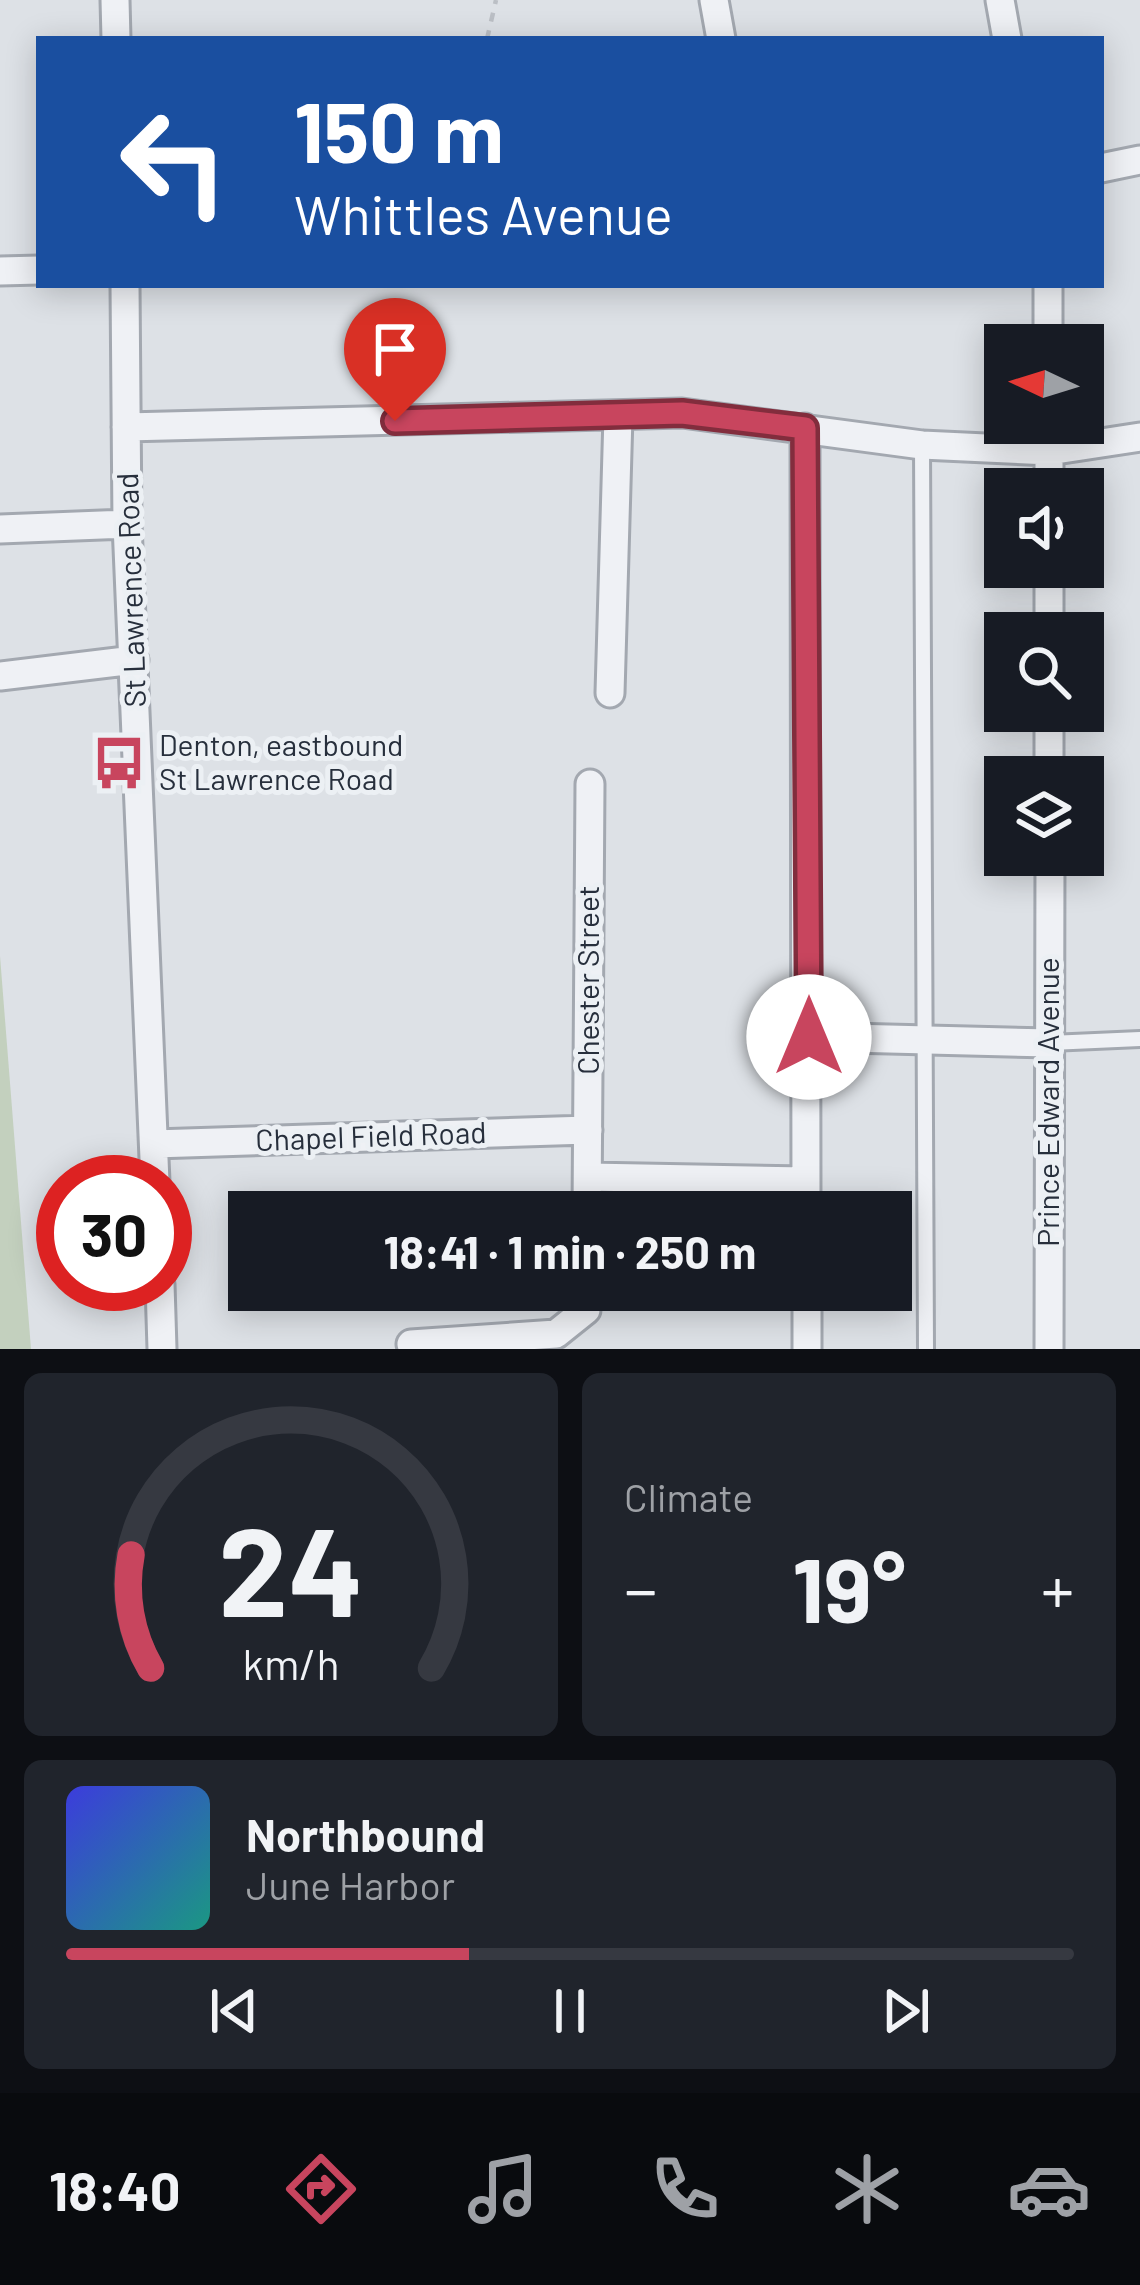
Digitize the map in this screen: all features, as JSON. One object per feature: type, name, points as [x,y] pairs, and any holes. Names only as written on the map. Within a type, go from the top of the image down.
[{"type":"street","points":[[115,0],[116,36]]},
{"type":"street","points":[[714,0],[720,36]]},
{"type":"street","points":[[1000,0],[1006,36]]},
{"type":"street","points":[[1104,167],[1140,160]]},
{"type":"street","points":[[0,271],[36,270]]},
{"type":"street","name":"St Lawrence Road","points":[[125,288],[127,524],[154,1155]]},
{"type":"street","points":[[1048,288],[1048,324]]},
{"type":"street","points":[[126,427],[682,413],[922,445],[984,441]]},
{"type":"street","points":[[610,693],[618,416]]},
{"type":"street","points":[[805,428],[806,1191]]},
{"type":"street","points":[[1104,436],[1140,436]]},
{"type":"street","points":[[0,529],[127,524]]},
{"type":"street","points":[[0,676],[134,660]]},
{"type":"street","name":"Chester Street","points":[[587,1191],[590,784]]},
{"type":"street","name":"Prince Edward Avenue","points":[[1049,876],[1049,1349]]},
{"type":"street","points":[[809,1037],[1050,1042]]},
{"type":"street","name":"Chapel Field Road","points":[[154,1144],[588,1130]]},
{"type":"street","points":[[587,1177],[806,1181]]},
{"type":"street","points":[[161,1311],[162,1349]]},
{"type":"street","points":[[411,1344],[556,1334],[585,1311]]},
{"type":"street","points":[[807,1311],[807,1349]]},
{"type":"lane","points":[[922,445],[926,1349]]},
{"type":"lane","points":[[1050,1042],[1140,1039]]},
{"type":"path","points":[[488,36],[496,0]]},
{"type":"green space","points":[[0,956],[31,1349],[0,1349]]},
{"type":"place","name":"Denton, eastbound St Lawrence Road","points":[[119,763]]},
{"type":"route","points":[[395,421],[682,413],[805,428],[809,1037]]}]
